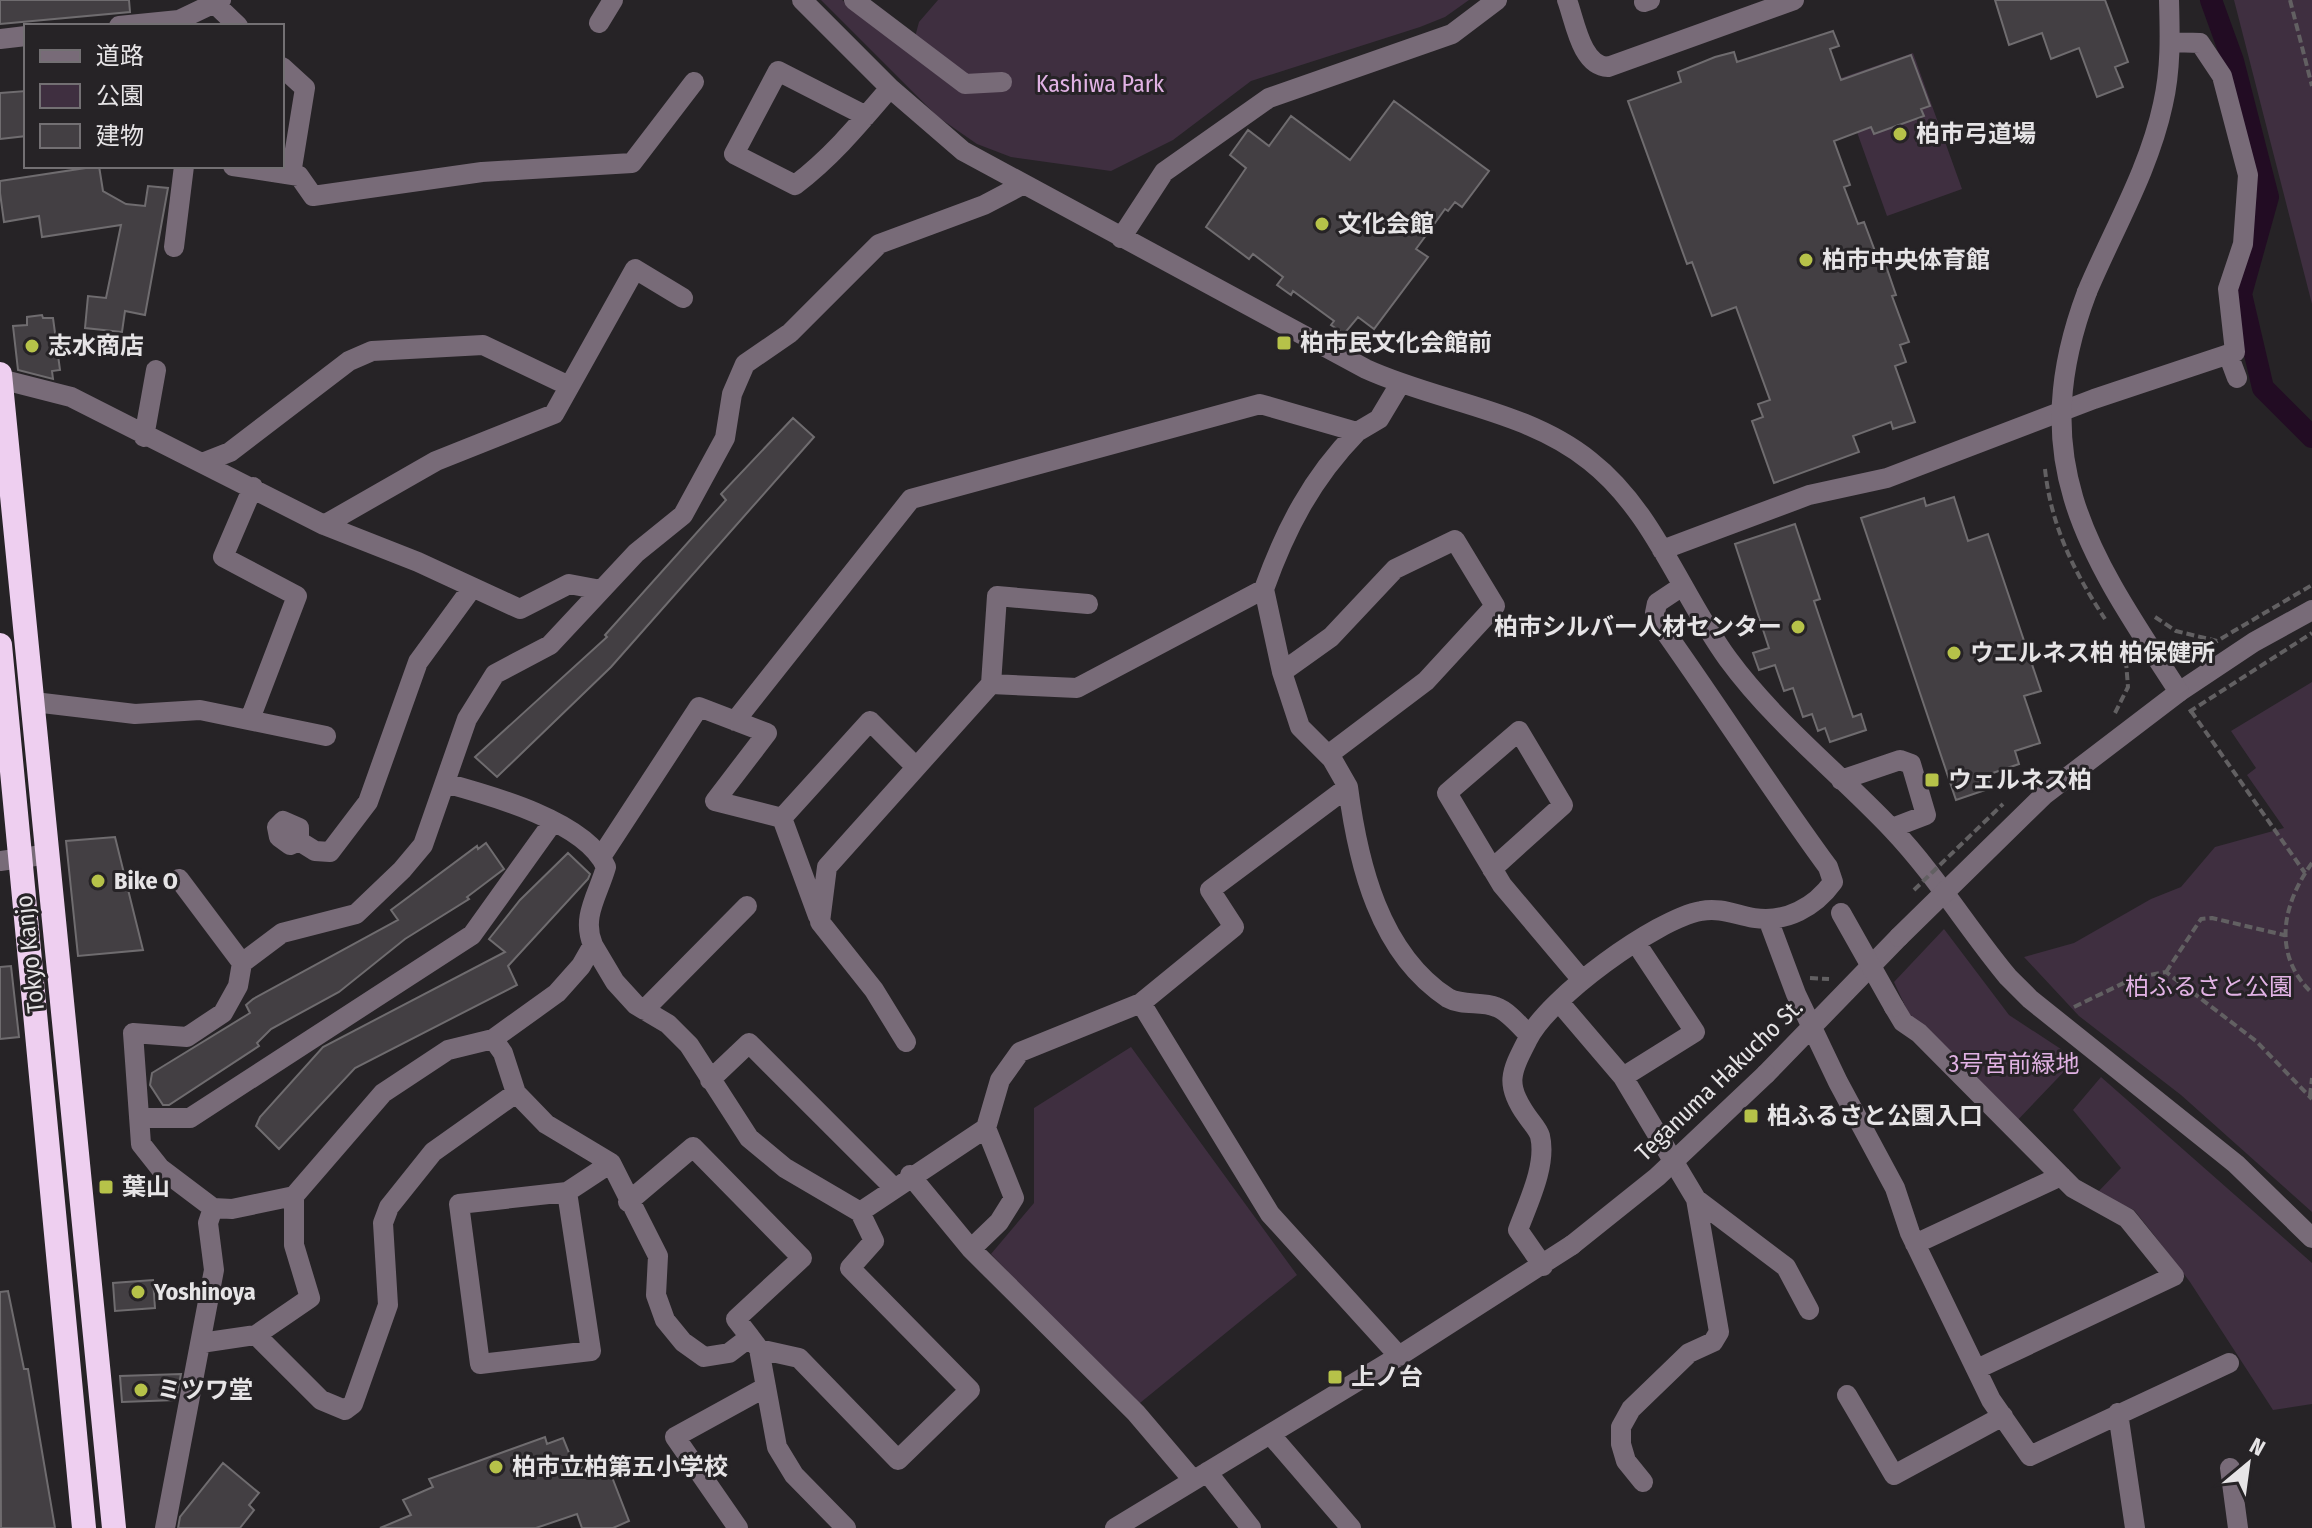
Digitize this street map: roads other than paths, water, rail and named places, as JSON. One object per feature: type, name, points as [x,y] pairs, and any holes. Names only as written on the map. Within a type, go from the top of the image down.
[{"type":"highway","name":"Tokyo Kanjo","points":[[0,377],[114,1528]]},
{"type":"highway","name":"Tokyo Kanjo","points":[[0,645],[10,859],[84,1528]]},
{"type":"street","points":[[599,23],[613,0]]},
{"type":"street","points":[[802,0],[890,88],[949,141],[1022,185],[1317,344],[1400,384],[1502,416],[1573,449],[1614,484],[1662,550],[1703,625],[1755,693],[1892,828],[2001,968],[2053,1017],[2236,1164],[2312,1238]]},
{"type":"street","points":[[854,0],[965,84],[1002,82]]},
{"type":"street","points":[[1121,238],[1164,172],[1269,98],[1452,34],[1497,0]]},
{"type":"street","points":[[1567,0],[1587,55],[1594,64],[1608,67],[1794,0]]},
{"type":"street","points":[[2169,0],[2170,42],[2163,104],[2151,147],[2087,292],[2069,346],[2062,403],[2064,469],[2080,525],[2108,583],[2179,692]]},
{"type":"street","points":[[139,24],[179,20],[217,2],[236,24]]},
{"type":"street","points":[[0,39],[24,36]]},
{"type":"street","points":[[1662,550],[1809,495],[1887,478],[2094,399],[2235,352],[2228,289],[2243,244],[2248,175],[2222,76],[2200,43],[2170,42]]},
{"type":"street","points":[[284,69],[305,88],[291,174]]},
{"type":"street","points":[[866,116],[778,71],[734,154],[795,185],[830,159],[890,88]]},
{"type":"street","points":[[248,168],[299,176],[313,196],[482,172],[632,163],[694,82]]},
{"type":"street","points":[[174,247],[184,168]]},
{"type":"street","points":[[593,945],[581,966],[557,993],[493,1039],[448,1050],[383,1093],[294,1196],[232,1209],[213,1208],[160,1168],[141,1144],[133,1033],[187,1037],[223,1013],[238,986],[242,963],[282,933],[356,914],[371,902],[423,845],[467,719],[495,674],[550,645],[636,553],[683,515],[725,438],[732,394],[745,364],[790,333],[879,244],[984,205],[1022,185]]},
{"type":"street","points":[[324,525],[436,461],[554,414],[635,269],[683,298]]},
{"type":"street","points":[[202,463],[230,452],[349,361],[372,351],[483,345],[569,386]]},
{"type":"street","points":[[2228,354],[2237,378]]},
{"type":"street","points":[[144,437],[156,370]]},
{"type":"street","points":[[0,377],[71,397],[144,437],[253,487],[324,525],[418,562],[520,609],[569,584],[601,590]]},
{"type":"street","points":[[1400,384],[1379,419],[1357,432],[1324,466],[1282,541],[1264,589],[1282,672],[1300,727],[1328,755],[1348,787],[1356,848],[1364,872],[1407,963],[1451,1000],[1498,1007],[1529,1035]]},
{"type":"street","points":[[735,721],[911,499],[1260,404],[1357,432]]},
{"type":"street","points":[[250,719],[297,596],[223,557],[253,487]]},
{"type":"street","points":[[1282,672],[1331,637],[1395,569],[1455,540],[1495,606],[1426,681],[1328,755]]},
{"type":"street","points":[[1681,587],[1657,603],[1655,613],[1661,626],[1725,715],[1750,760],[1828,867],[1841,913],[1903,1022],[1919,1033],[2073,1188],[2127,1218],[2174,1276],[1977,1369]]},
{"type":"street","points":[[299,841],[315,851],[330,852],[368,802],[418,662],[472,588]]},
{"type":"street","points":[[991,684],[1077,688],[1264,589]]},
{"type":"street","points":[[820,922],[827,867],[991,684],[997,596],[1088,604]]},
{"type":"street","name":"Teganuma Hakucho St.","points":[[1115,1528],[1399,1356],[1572,1245],[1657,1177],[1766,1074],[1899,937],[2044,795],[2179,692],[2254,642],[2312,610]]},
{"type":"street","points":[[34,702],[135,714],[200,710],[326,736]]},
{"type":"street","points":[[601,857],[699,707],[767,733],[715,801],[782,818]]},
{"type":"street","points":[[782,818],[870,721],[916,767]]},
{"type":"street","points":[[1492,869],[1563,805],[1519,731],[1447,793],[1492,869],[1502,885],[1582,980]]},
{"type":"street","points":[[1841,780],[1900,760],[1911,764],[1926,815],[1892,828]]},
{"type":"street","points":[[445,783],[513,801],[553,822],[601,857],[606,867],[586,929],[615,982],[644,1010],[668,1024],[689,1045],[749,1138],[785,1168],[860,1212],[874,1241],[850,1268],[970,1390],[898,1460],[799,1358],[755,1343],[729,1353],[704,1357],[683,1342],[665,1320],[656,1295],[658,1256],[628,1202],[611,1163],[546,1124],[516,1093],[507,1062],[493,1039]]},
{"type":"street","points":[[860,1212],[902,1181],[943,1159],[986,1128],[1000,1080],[1020,1052],[1141,1003],[1234,927],[1210,890],[1348,787]]},
{"type":"street","points":[[782,818],[820,922],[874,990],[906,1042]]},
{"type":"street","points":[[139,1118],[190,1118],[472,935],[553,822]]},
{"type":"street","points":[[10,859],[49,854]]},
{"type":"street","points":[[179,879],[242,963]]},
{"type":"street","points":[[1543,1266],[1518,1230],[1540,1161],[1540,1135],[1515,1100],[1510,1079],[1529,1035],[1582,980],[1682,916],[1703,910],[1720,910],[1768,919],[1806,910],[1822,898],[1833,882]]},
{"type":"street","points":[[644,1010],[747,906]]},
{"type":"street","points":[[1768,919],[1812,1027],[1895,1188],[1915,1244],[1977,1369],[2030,1456],[2229,1363]]},
{"type":"street","points":[[1623,1077],[1695,1032],[1636,943]]},
{"type":"street","points":[[1559,1002],[1623,1077],[1696,1199],[1719,1332],[1713,1342],[1689,1353],[1657,1388],[1631,1409],[1621,1427],[1626,1461],[1643,1482]]},
{"type":"street","points":[[1141,1003],[1270,1214],[1399,1356]]},
{"type":"street","points":[[710,1080],[749,1043],[902,1181],[1251,1528]]},
{"type":"street","points":[[256,1335],[321,1400],[345,1410],[353,1404],[388,1305],[383,1223],[389,1207],[433,1152],[516,1093]]},
{"type":"street","points":[[971,1249],[999,1222],[1014,1198],[986,1128]]},
{"type":"street","points":[[628,1202],[693,1147],[802,1258],[736,1319],[755,1343],[777,1447],[794,1475],[846,1528]]},
{"type":"street","points":[[567,1192],[591,1351],[480,1364],[459,1204],[567,1192],[611,1163]]},
{"type":"street","points":[[1915,1244],[2061,1176]]},
{"type":"street","points":[[201,1343],[256,1335],[310,1298],[294,1245],[294,1196]]},
{"type":"street","points":[[1696,1199],[1786,1267],[1809,1310]]},
{"type":"street","points":[[165,1528],[214,1270],[208,1223],[213,1208]]},
{"type":"street","points":[[738,1528],[675,1437],[766,1387]]},
{"type":"street","points":[[1847,1395],[1894,1475],[2003,1416]]},
{"type":"street","points":[[2118,1413],[2135,1528]]},
{"type":"street","points":[[1270,1434],[1351,1528]]},
{"type":"street","points":[[2230,1468],[2238,1528]]},
{"type":"waterway","points":[[2211,0],[2233,61],[2268,197],[2241,294],[2263,388],[2312,437]]},
{"type":"place","name":"柏市弓道場","points":[[1900,134]]},
{"type":"place","name":"文化会館","points":[[1322,224]]},
{"type":"place","name":"柏市中央体育館","points":[[1806,260]]},
{"type":"place","name":"柏市民文化会館前","points":[[1284,343]]},
{"type":"place","name":"志水商店","points":[[32,346]]},
{"type":"place","name":"柏市シルバー人材センター","points":[[1798,627]]},
{"type":"place","name":"ウエルネス柏 柏保健所","points":[[1954,653]]},
{"type":"place","name":"ウェルネス柏","points":[[1932,780]]},
{"type":"place","name":"Bike O","points":[[98,881]]},
{"type":"place","name":"柏ふるさと公園入口","points":[[1751,1116]]},
{"type":"place","name":"葉山","points":[[106,1187]]},
{"type":"place","name":"Yoshinoya","points":[[138,1292]]},
{"type":"place","name":"上ノ台","points":[[1335,1377]]},
{"type":"place","name":"ミツワ堂","points":[[141,1390]]},
{"type":"place","name":"柏市立柏第五小学校","points":[[496,1467]]},
{"type":"park label","name":"Kashiwa Park","points":[[1100,84]]},
{"type":"park label","name":"柏ふるさと公園","points":[[2209,987]]},
{"type":"park label","name":"3号宮前緑地","points":[[2014,1064]]}]
